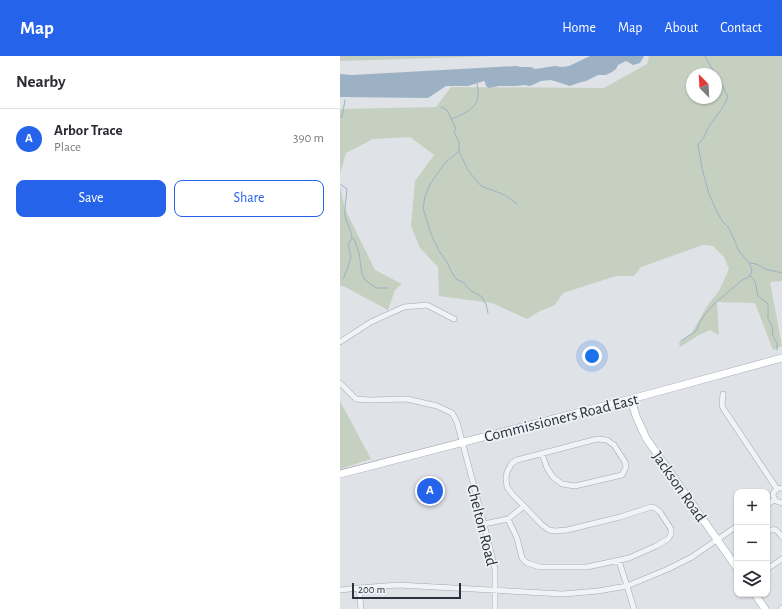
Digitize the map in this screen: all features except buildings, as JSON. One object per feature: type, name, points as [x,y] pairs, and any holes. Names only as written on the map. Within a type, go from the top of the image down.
[{"type":"main road","name":"Commissioners Road East","points":[[340,474],[631,399],[782,358]]},
{"type":"main road","name":"Jackson Road","points":[[631,399],[636,416],[646,438],[734,563]]},
{"type":"main road","points":[[757,597],[765,609]]},
{"type":"street","points":[[340,342],[371,322],[404,307],[427,305],[454,319]]},
{"type":"street","name":"Chelton Road","points":[[340,383],[356,399],[407,399],[437,406],[452,413],[457,422],[495,569],[495,609]]},
{"type":"street","points":[[723,394],[722,406],[779,489],[773,494],[774,500],[778,503],[782,503]]},
{"type":"street","points":[[508,519],[522,558],[527,563],[540,567],[586,567],[619,561],[656,546],[668,539],[671,534],[671,529],[660,512],[651,507],[620,517],[562,532],[549,530],[542,525],[507,487],[507,472],[512,463],[517,460],[597,439],[607,440],[614,445],[625,462],[626,467],[622,474],[575,486],[562,484],[553,477],[547,468],[542,454]]},
{"type":"street","points":[[770,503],[774,500]]},
{"type":"street","points":[[484,524],[508,519],[524,506]]},
{"type":"street","points":[[340,590],[398,585],[563,594],[598,591],[628,586],[668,570],[692,557],[734,528]]},
{"type":"street","points":[[770,530],[775,529],[782,537]]},
{"type":"street","points":[[770,567],[782,559]]},
{"type":"street","points":[[619,561],[634,609]]},
{"type":"street","points":[[358,588],[361,609]]},
{"type":"green space","points":[[340,56],[494,56],[340,61]]},
{"type":"green space","points":[[649,56],[782,56],[782,281],[770,282],[782,346],[773,350],[755,303],[717,302],[719,335],[710,330],[680,347],[679,343],[692,333],[707,306],[719,291],[729,269],[724,257],[713,246],[703,245],[641,267],[634,276],[616,276],[563,293],[555,305],[538,312],[527,319],[492,303],[439,296],[438,267],[420,248],[411,226],[415,181],[434,155],[410,137],[373,139],[346,153],[340,174],[340,109],[436,107],[451,87],[604,88],[647,64]]},
{"type":"green space","points":[[340,186],[345,209],[375,270],[402,284],[395,290],[388,310],[340,285]]},
{"type":"green space","points":[[340,401],[371,459],[340,469]]},
{"type":"water","points":[[590,56],[644,56],[640,63],[633,65],[626,61],[618,65],[616,69],[606,75],[598,75],[570,86],[551,80],[541,81],[530,86],[499,86],[489,88],[486,86],[484,81],[468,86],[446,86],[428,98],[340,97],[340,74],[352,75],[516,66],[531,67],[535,69],[555,66],[569,66]]},
{"type":"waterway","points":[[705,56],[712,68]]},
{"type":"waterway","points":[[451,119],[468,111],[475,105],[478,94],[477,83]]},
{"type":"waterway","points":[[681,341],[697,330],[699,323],[714,304],[741,281],[750,276],[752,270],[749,263],[739,251],[729,228],[718,214],[709,194],[698,145],[728,97],[722,85]]},
{"type":"waterway","points":[[340,117],[342,117],[345,100]]},
{"type":"waterway","points":[[441,107],[447,110],[456,129],[454,132],[459,142],[459,151],[445,163],[430,184],[423,208],[431,234],[451,271],[456,279],[464,283],[471,291],[481,296],[486,304],[488,313]]},
{"type":"waterway","points":[[459,151],[468,170],[481,186],[505,195],[517,204]]},
{"type":"waterway","points":[[340,184],[347,189],[345,215],[352,238],[348,244],[351,257],[343,279]]},
{"type":"waterway","points":[[352,238],[354,239],[359,253],[362,274],[365,280],[376,288],[388,288]]},
{"type":"waterway","points":[[750,263],[756,264],[765,269],[782,273]]},
{"type":"waterway","points":[[750,276],[755,281],[758,296],[768,304],[768,319],[772,326],[773,336],[777,343],[777,350]]},
{"type":"place","name":"Arbor Trace","points":[[430,491]]}]
